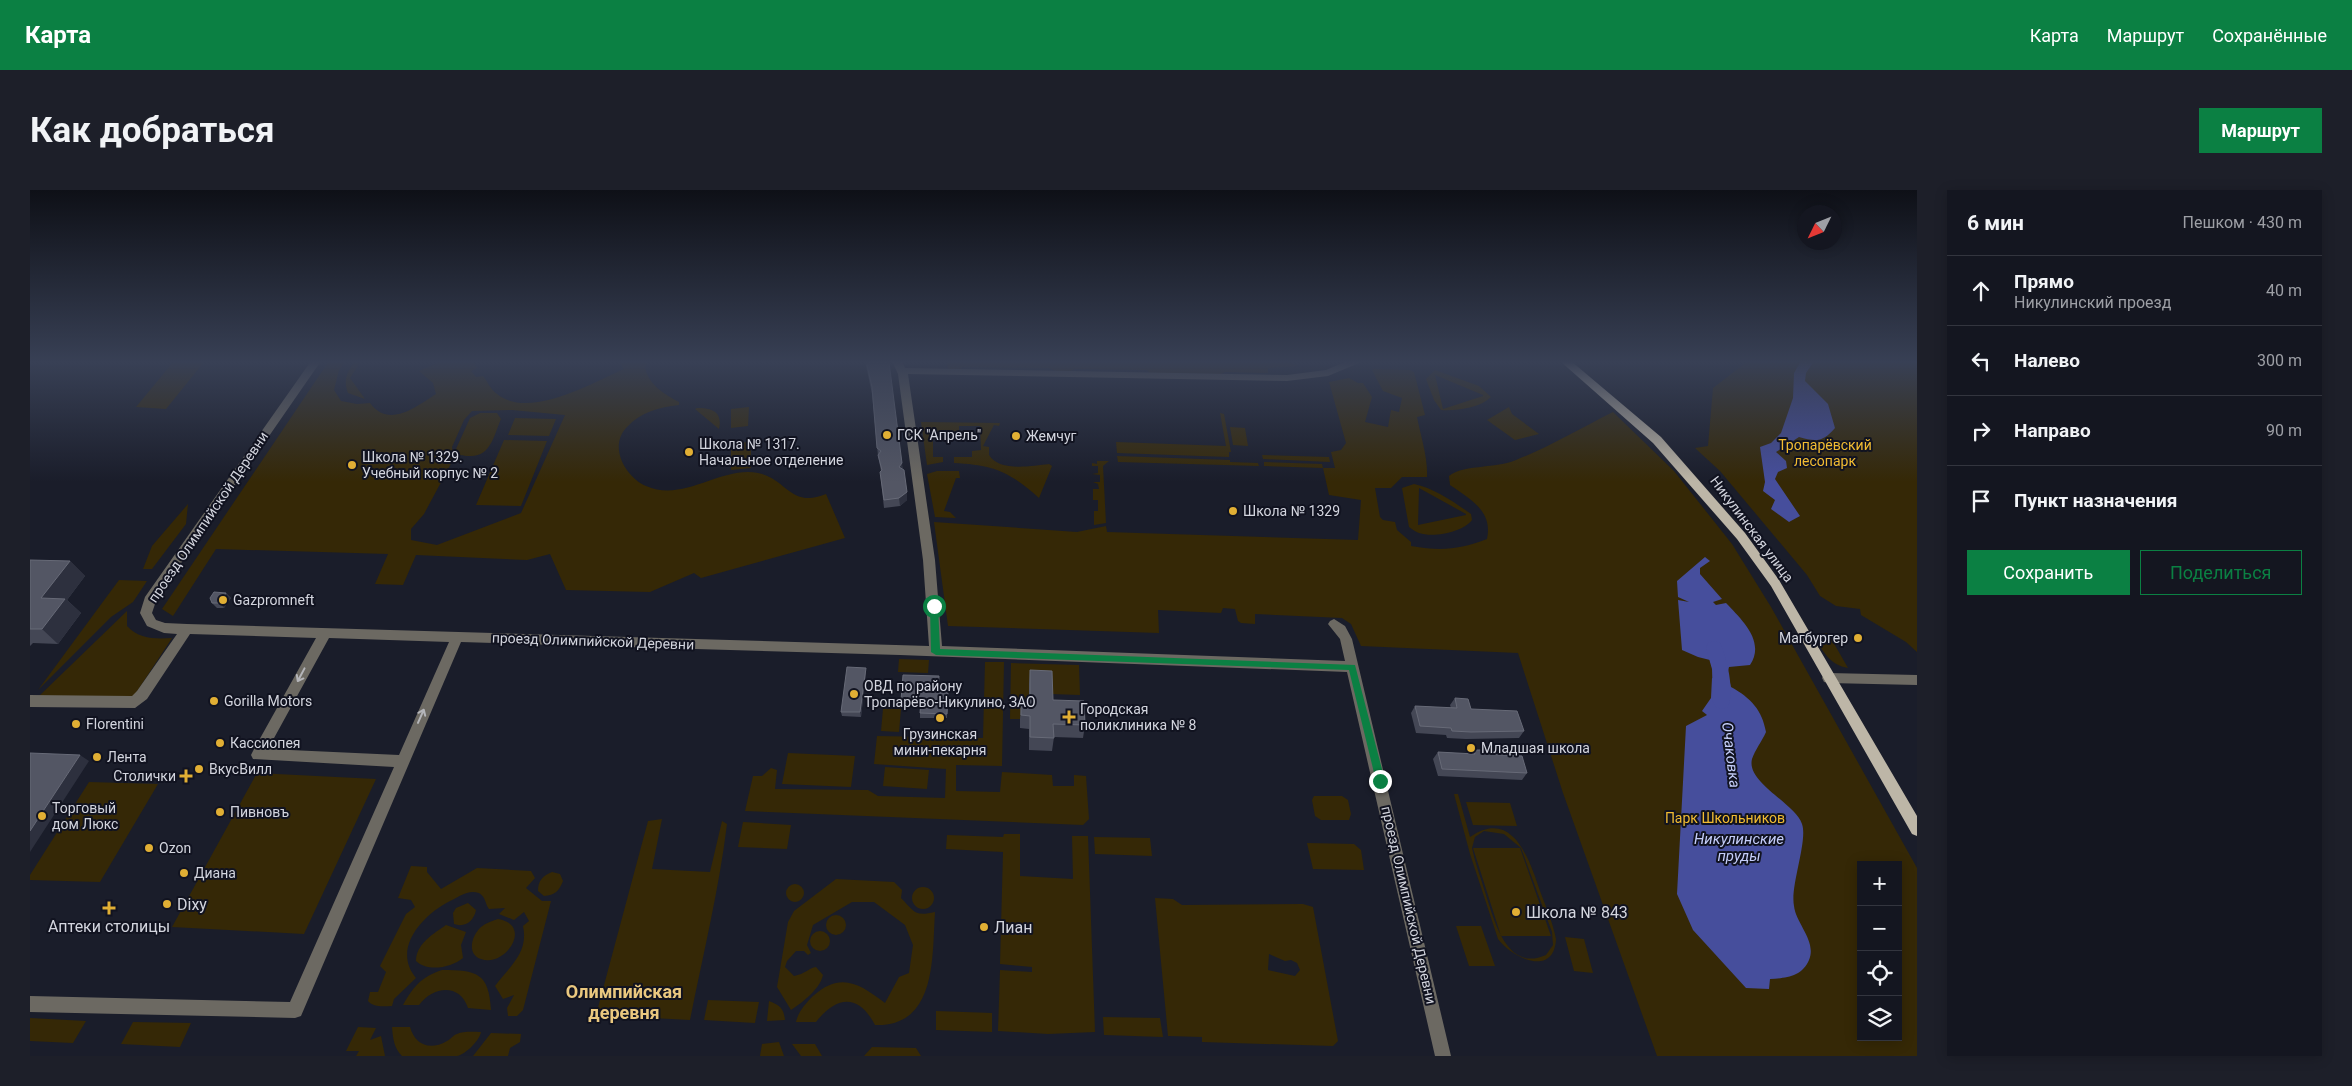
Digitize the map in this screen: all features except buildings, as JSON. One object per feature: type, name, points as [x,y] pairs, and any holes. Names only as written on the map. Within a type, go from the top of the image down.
[{"type":"main road","name":"Никулинская улица","points":[[1613,401],[1675,458],[1712,500],[1774,583],[1917,829]]},
{"type":"street","name":"проезд Олимпийской Деревни","points":[[288,401],[146,607],[146,618],[156,626],[187,629],[1352,667]]},
{"type":"street","points":[[905,401],[930,560],[936,652]]},
{"type":"street","name":"проезд Олимпийской Деревни","points":[[1334,624],[1345,636],[1443,1056]]},
{"type":"street","points":[[30,701],[135,702],[142,695],[187,629]]},
{"type":"street","points":[[324,633],[258,755],[401,761]]},
{"type":"street","points":[[30,1004],[294,1010],[401,761],[457,637]]},
{"type":"street","points":[[1829,678],[1917,680]]},
{"type":"green space","points":[[141,401],[172,401],[166,409],[136,407]]},
{"type":"green space","points":[[302,401],[370,403],[378,411],[394,415],[412,409],[424,401],[526,403],[678,401],[679,405],[664,407],[644,414],[632,422],[622,435],[619,443],[619,452],[626,468],[638,482],[660,490],[674,490],[688,488],[730,474],[758,473],[776,480],[789,491],[805,498],[814,498],[826,494],[845,538],[701,578],[694,573],[650,592],[566,590],[550,554],[527,560],[416,555],[403,585],[375,584],[388,554],[216,549],[173,616],[162,609]],"holes":[[[512,410],[565,415],[521,513],[437,545],[411,540],[411,529],[424,514],[454,458],[452,447],[464,420],[472,411]]]},
{"type":"green space","name":"Парк Школьников","points":[[1334,401],[1371,401],[1365,422],[1388,427],[1391,410],[1399,412],[1401,401],[1422,401],[1425,415],[1417,417],[1425,455],[1427,477],[1402,477],[1391,488],[1375,488],[1380,517],[1383,520],[1395,522],[1397,530],[1411,542],[1411,546],[1441,549],[1458,547],[1487,539],[1487,521],[1479,507],[1450,485],[1449,476],[1463,470],[1499,465],[1516,460],[1613,412],[1674,471],[1732,544],[1771,607],[1917,868],[1917,1056],[1657,1056],[1563,793],[1518,653],[1361,646],[1351,624],[1342,618],[1255,614],[1255,624],[1241,623],[1238,621],[1235,609],[1223,608],[1221,613],[1158,610],[1159,633],[948,626],[934,522],[1077,532],[1106,526],[1107,532],[1358,540],[1361,500],[1329,495],[1323,468],[1335,468],[1331,452],[1341,450],[1346,443]]},
{"type":"green space","points":[[1435,401],[1441,401],[1443,409],[1466,401],[1485,401],[1468,408],[1441,410]]},
{"type":"green space","name":"Тропарёвский лесопарк","points":[[1712,401],[1917,401],[1917,652],[1906,642],[1861,615],[1860,609],[1836,606],[1820,596],[1807,575],[1720,471],[1695,448],[1708,446]]},
{"type":"green space","points":[[749,407],[748,426],[731,428],[731,409]]},
{"type":"green space","points":[[1509,407],[1512,414],[1539,434],[1515,440],[1487,420]]},
{"type":"green space","points":[[695,409],[715,412],[719,418],[719,429]]},
{"type":"green space","points":[[480,413],[497,413],[501,419],[491,444],[478,455],[467,456],[456,453],[470,418]]},
{"type":"green space","points":[[1220,413],[1224,414],[1231,452],[1229,452],[1229,457],[1117,453],[1116,442],[1226,446]]},
{"type":"green space","points":[[515,418],[556,419],[549,436],[508,435]]},
{"type":"green space","points":[[921,422],[1000,423],[999,426],[994,425],[983,446],[989,447],[989,455],[994,460],[1000,464],[1016,467],[1049,464],[1052,466],[1039,498],[1019,481],[1000,471],[954,463],[954,457],[972,457],[972,451],[981,450],[980,426],[959,426],[959,432],[933,432],[933,457],[943,457],[943,462],[927,465]]},
{"type":"green space","points":[[1230,427],[1245,428],[1248,446],[1233,445]]},
{"type":"green space","points":[[504,440],[547,441],[521,506],[476,505]]},
{"type":"green space","points":[[751,442],[751,468],[731,470],[731,443]]},
{"type":"green space","points":[[1262,455],[1329,457],[1330,462],[1263,459]]},
{"type":"green space","points":[[1117,456],[1230,460],[1230,462],[1258,463],[1259,466],[1118,462]]},
{"type":"green space","points":[[1097,461],[1109,461],[1103,466],[1106,523],[1094,525],[1094,511],[1098,511],[1098,500],[1093,500],[1093,489],[1099,489],[1098,484],[1093,482],[1100,482],[1100,475],[1092,474],[1098,473],[1098,466],[1092,466],[1092,463],[1097,464]]},
{"type":"green space","points":[[1264,462],[1322,464],[1323,468],[1264,466]]},
{"type":"green space","points":[[937,471],[959,471],[960,478],[956,478],[944,511],[950,512],[956,518],[935,517],[927,474]]},
{"type":"green space","points":[[1414,484],[1436,492],[1471,514],[1472,520],[1462,528],[1448,533],[1432,535],[1418,533],[1409,527],[1402,488]],"holes":[[[1419,488],[1466,514],[1418,525]]]},
{"type":"green space","points":[[188,504],[186,524],[152,569],[143,569],[152,546]]},
{"type":"green space","points":[[119,580],[147,581],[133,602],[111,617],[38,690]]},
{"type":"green space","points":[[127,611],[127,626],[137,634],[153,638],[172,638],[132,699],[37,698]]},
{"type":"green space","points":[[1828,633],[1848,668],[1832,661],[1824,653],[1815,637],[1816,634]]},
{"type":"green space","points":[[899,659],[929,660],[928,673],[898,672]]},
{"type":"green space","points":[[985,662],[1004,662],[1002,766],[956,765],[956,791],[1000,792],[1002,772],[1052,775],[1053,786],[1074,786],[1074,775],[1086,776],[1089,819],[1083,825],[745,811],[753,776],[762,776],[771,768],[777,770],[775,789],[868,790],[878,796],[945,798],[946,769],[874,764],[877,736],[983,738]]},
{"type":"green space","points":[[1011,663],[1079,665],[1080,695],[1051,694],[1029,684],[1029,719],[1010,719]]},
{"type":"green space","points":[[883,709],[901,709],[899,732],[881,731]]},
{"type":"green space","points":[[788,753],[855,756],[851,787],[782,784]]},
{"type":"green space","points":[[885,767],[929,770],[927,789],[883,786]]},
{"type":"green space","points":[[257,773],[376,779],[304,934],[172,927]]},
{"type":"green space","points":[[89,782],[158,784],[100,882],[30,880],[30,875]]},
{"type":"green space","points":[[1454,794],[1458,794],[1470,837],[1485,829],[1498,829],[1508,833],[1517,842],[1525,853],[1555,933],[1554,951],[1548,958],[1532,961],[1522,958],[1504,946],[1498,939],[1470,854]],"holes":[[[1484,831],[1504,834],[1521,848],[1552,932],[1553,945],[1546,955],[1532,959],[1521,957],[1511,950],[1498,929],[1472,848],[1475,837]]]},
{"type":"green space","points":[[1314,796],[1342,796],[1348,800],[1351,814],[1349,820],[1321,820],[1315,816],[1312,800]]},
{"type":"green space","points":[[1466,802],[1510,803],[1517,826],[1473,825]]},
{"type":"green space","points":[[662,819],[652,869],[710,872],[722,821],[727,824],[715,898],[690,1020],[596,1015],[648,821]]},
{"type":"green space","points":[[743,822],[791,825],[787,849],[738,847]]},
{"type":"green space","points":[[1004,834],[1020,834],[1020,876],[1073,879],[1072,836],[1088,836],[1095,1032],[1048,1034],[998,1031],[1000,970],[1032,972],[1032,967],[1000,964],[1003,852],[946,849],[947,835],[1003,837]]},
{"type":"green space","points":[[1094,837],[1150,838],[1152,856],[1095,854]]},
{"type":"green space","points":[[1307,843],[1354,844],[1361,850],[1364,870],[1313,869]]},
{"type":"green space","points":[[1473,848],[1520,848],[1551,936],[1501,936]]},
{"type":"green space","points":[[411,866],[427,867],[427,872],[441,889],[477,868],[531,871],[535,878],[526,888],[542,901],[551,901],[523,1010],[517,1016],[508,1016],[507,1008],[514,995],[503,999],[495,986],[512,966],[520,952],[524,936],[523,926],[529,921],[524,912],[514,920],[499,914],[505,908],[489,909],[483,896],[475,892],[464,894],[450,901],[430,914],[421,923],[409,944],[407,955],[409,967],[416,978],[394,999],[392,1006],[376,1006],[368,1001],[370,992],[378,992],[386,972],[380,966],[406,914],[415,907],[411,900],[398,898]]},
{"type":"green space","points":[[552,872],[560,874],[563,881],[556,892],[544,896],[538,891],[540,881]]},
{"type":"green space","points":[[836,879],[894,882],[902,890],[901,898],[915,912],[923,914],[935,912],[931,968],[927,986],[920,1002],[910,1015],[895,1023],[875,1025],[862,1008],[855,1003],[847,1002],[832,1007],[816,1022],[796,1022],[800,1011],[823,988],[841,982],[850,983],[867,990],[885,1003],[899,977],[909,973],[913,945],[905,925],[874,902],[852,902],[813,925],[807,945],[811,953],[808,955],[804,951],[796,951],[787,961],[785,967],[794,976],[816,967],[823,975],[815,990],[806,999],[791,1010],[777,987],[788,922],[794,911]]},
{"type":"green space","points":[[791,884],[799,884],[804,889],[802,900],[791,902],[786,897],[786,889]]},
{"type":"green space","points":[[923,887],[931,890],[934,898],[931,906],[923,909],[915,906],[912,898],[915,890]]},
{"type":"green space","points":[[1155,898],[1173,899],[1182,905],[1303,904],[1313,907],[1338,1041],[1333,1046],[1202,1042],[1202,1037],[1168,1036]],"holes":[[[1269,954],[1285,961],[1291,960],[1297,963],[1300,970],[1295,976],[1268,970]]]},
{"type":"green space","points":[[468,903],[476,910],[471,920],[462,925],[454,924],[453,913],[456,908]]},
{"type":"green space","points":[[836,915],[843,918],[846,925],[843,932],[836,935],[829,932],[826,925],[829,918]]},
{"type":"green space","points":[[498,919],[509,923],[514,929],[515,937],[512,945],[499,957],[490,960],[476,957],[472,949],[475,935],[481,927]]},
{"type":"green space","points":[[446,925],[466,932],[461,945],[463,958],[446,966],[433,968],[426,967],[416,961],[419,949],[426,940]]},
{"type":"green space","points":[[1456,926],[1481,926],[1495,966],[1469,966]]},
{"type":"green space","points":[[820,931],[827,934],[830,941],[827,948],[820,951],[813,948],[810,941],[813,934]]},
{"type":"green space","points":[[1565,937],[1584,939],[1593,973],[1574,971]]},
{"type":"green space","points":[[442,970],[464,971],[479,976],[487,988],[491,1010],[468,1008],[459,994],[446,990],[431,994],[419,1005],[403,1005],[411,992],[423,979]]},
{"type":"green space","points":[[708,1000],[759,1002],[755,1023],[704,1020]]},
{"type":"green space","points":[[769,1001],[781,1008],[785,1020],[767,1021]]},
{"type":"green space","points":[[936,1011],[992,1013],[992,1032],[936,1030]]},
{"type":"green space","points":[[1103,1017],[1160,1018],[1163,1037],[1104,1035]]},
{"type":"green space","points":[[30,1018],[86,1021],[73,1043],[30,1041]]},
{"type":"green space","points":[[133,1022],[191,1023],[180,1047],[121,1044]]},
{"type":"green space","points":[[358,1027],[376,1028],[370,1040],[381,1036],[385,1056],[356,1056],[359,1051],[346,1051]]},
{"type":"green space","points":[[392,1027],[410,1027],[419,1042],[429,1046],[441,1044],[459,1033],[481,1032],[475,1043],[468,1050],[457,1056],[402,1056],[394,1043]]},
{"type":"green space","points":[[491,1033],[521,1034],[520,1042],[510,1048],[508,1056],[473,1056]]},
{"type":"green space","points":[[779,1042],[784,1056],[760,1056],[762,1044]]},
{"type":"green space","points":[[792,1044],[815,1044],[822,1056],[801,1056]]},
{"type":"green space","points":[[872,1047],[916,1048],[921,1056],[864,1056]]},
{"type":"water","points":[[1792,401],[1825,401],[1828,404],[1835,428],[1827,436],[1819,440],[1799,437],[1776,452],[1786,461],[1787,468],[1778,472],[1775,479],[1800,516],[1789,522],[1771,509],[1775,500],[1763,491],[1765,482],[1760,447],[1771,443],[1781,433]]},
{"type":"water","points":[[1705,557],[1710,561],[1700,568],[1700,574],[1722,599],[1713,602],[1716,605],[1726,603],[1750,631],[1755,647],[1750,665],[1729,667],[1728,671],[1712,667],[1710,660],[1682,650],[1678,600],[1689,602],[1678,597],[1677,581]]},
{"type":"water","name":"Никулинские пруды","points":[[1712,678],[1730,683],[1731,687],[1750,700],[1762,717],[1766,732],[1753,756],[1752,768],[1763,785],[1798,816],[1802,824],[1803,841],[1793,897],[1796,913],[1808,939],[1811,953],[1806,966],[1802,970],[1792,976],[1770,979],[1769,989],[1746,988],[1693,930],[1677,894],[1686,726],[1707,715],[1702,711],[1711,698]]},
{"type":"waterway","name":"Очаковка","points":[[1714,648],[1720,669],[1722,702]]},
{"type":"place","name":"ГСК \"Апрель\"","points":[[887,435]]},
{"type":"place","name":"Жемчуг","points":[[1016,436]]},
{"type":"place","name":"Школа № 1317. Начальное отделение","points":[[689,452]]},
{"type":"place","name":"Школа № 1329. Учебный корпус № 2","points":[[352,465]]},
{"type":"place","name":"Школа № 1329","points":[[1233,511]]},
{"type":"place","name":"Gazpromneft","points":[[223,600]]},
{"type":"place","name":"Магбургер","points":[[1858,638]]},
{"type":"place","name":"ОВД по району Тропарёво-Никулино, ЗАО","points":[[854,694]]},
{"type":"place","name":"Gorilla Motors","points":[[214,701]]},
{"type":"place","name":"Городская поликлиника № 8","points":[[1069,717]]},
{"type":"place","name":"Грузинская мини-пекарня","points":[[940,718]]},
{"type":"place","name":"Florentini","points":[[76,724]]},
{"type":"place","name":"Кассиопея","points":[[220,743]]},
{"type":"place","name":"Младшая школа","points":[[1471,748]]},
{"type":"place","name":"Лента","points":[[97,757]]},
{"type":"place","name":"ВкусВилл","points":[[199,769]]},
{"type":"place","name":"Столички","points":[[186,776]]},
{"type":"place","name":"Пивновъ","points":[[220,812]]},
{"type":"place","name":"Торговый дом Люкс","points":[[42,816]]},
{"type":"place","name":"Ozon","points":[[149,848]]},
{"type":"place","name":"Диана","points":[[184,873]]},
{"type":"place","name":"Dixy","points":[[167,904]]},
{"type":"place","name":"Аптеки столицы","points":[[109,908]]},
{"type":"place","name":"Школа № 843","points":[[1516,912]]},
{"type":"place","name":"Лиан","points":[[984,927]]},
{"type":"district","name":"Олимпийская деревня","points":[[624,1001]]},
{"type":"route","points":[[934,606],[936,652],[1352,667],[1380,781]]}]
